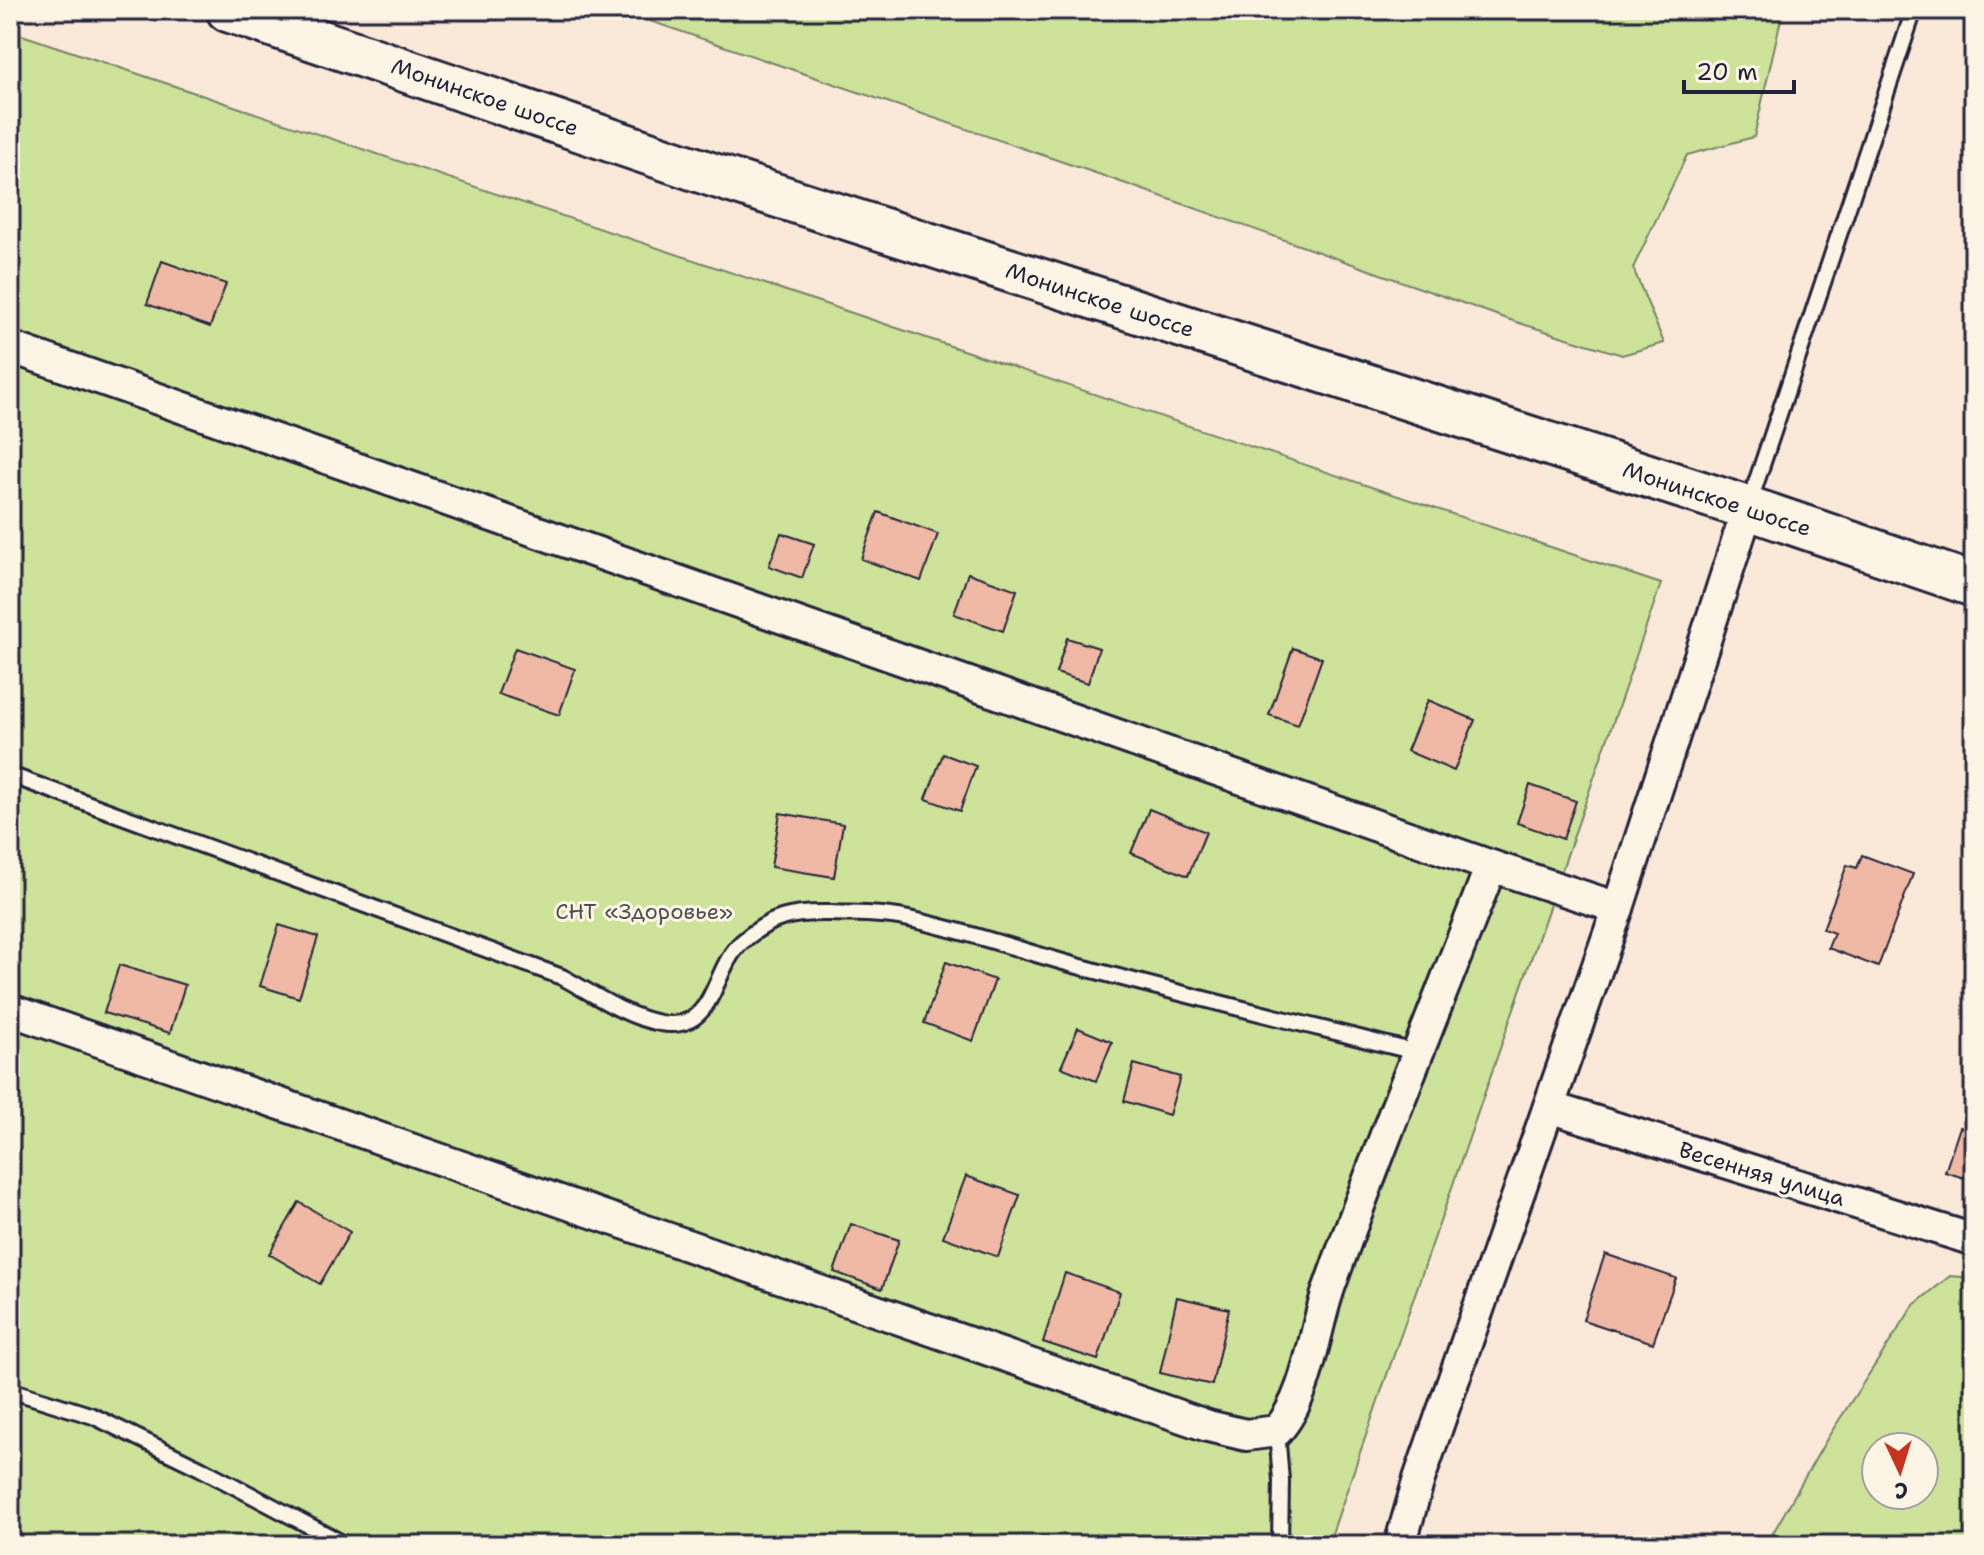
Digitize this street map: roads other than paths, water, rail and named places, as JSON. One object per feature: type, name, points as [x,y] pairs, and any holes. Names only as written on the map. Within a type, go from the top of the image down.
[{"type":"main road","name":"Монинское шоссе","points":[[228,10],[713,175],[1748,508],[1974,585]]},
{"type":"street","points":[[10,347],[1618,908]]},
{"type":"street","points":[[1400,1545],[1419,1479],[1618,908],[1748,508]]},
{"type":"street","points":[[10,1010],[1208,1426],[1246,1435],[1277,1431],[1287,1420],[1299,1390],[1328,1290],[1491,866]]},
{"type":"street","name":"Весенняя улица","points":[[1549,1107],[1974,1240]]},
{"type":"lane","points":[[1748,508],[1914,10]]},
{"type":"lane","points":[[10,775],[562,977],[631,1013],[662,1024],[692,1021],[706,1008],[722,971],[740,943],[770,922],[789,914],[830,913],[902,917],[1099,972],[1419,1053]]},
{"type":"lane","points":[[10,1390],[93,1416],[346,1545]]},
{"type":"lane","points":[[1277,1431],[1281,1481],[1280,1545]]},
{"type":"park label","name":"СНТ «Здоровье»","points":[[644,911]]}]
